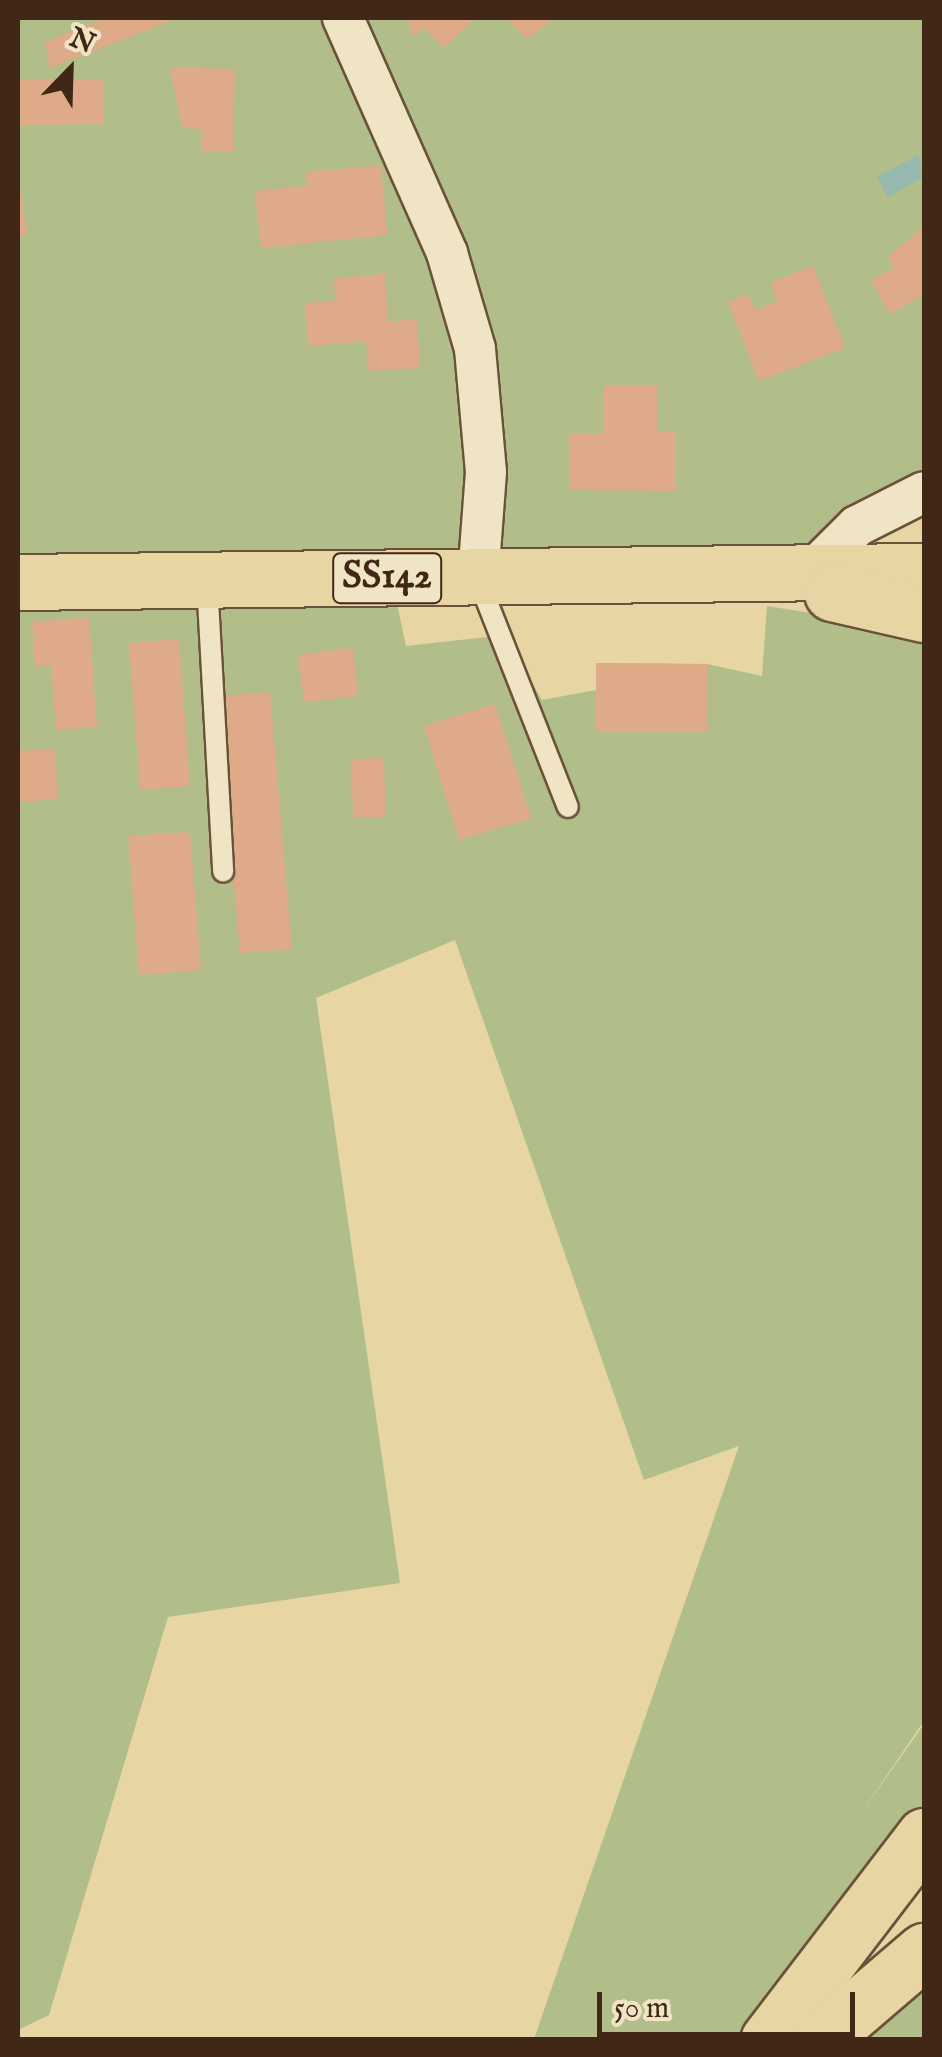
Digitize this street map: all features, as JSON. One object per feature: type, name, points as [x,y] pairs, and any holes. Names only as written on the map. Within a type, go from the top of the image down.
[{"type":"main road","name":"SS142","points":[[18,582],[924,571]]},
{"type":"main road","name":"SS142","points":[[783,574],[924,614]]},
{"type":"main road","points":[[768,2040],[924,1836]]},
{"type":"main road","points":[[820,2040],[924,1951]]},
{"type":"street","points":[[344,18],[447,254],[475,349],[486,472],[478,578]]},
{"type":"street","points":[[783,574],[857,526],[924,492]]},
{"type":"lane","points":[[478,578],[568,807]]},
{"type":"lane","points":[[207,580],[223,872]]},
{"type":"green space","points":[[18,18],[924,18],[924,483],[789,559],[18,558]]},
{"type":"green space","points":[[396,599],[406,646],[505,635],[542,700],[596,690],[596,663],[707,664],[762,676],[767,606],[924,631],[924,1721],[859,1816],[924,1724],[924,1807],[746,2039],[534,2039],[739,1446],[644,1480],[455,940],[316,998],[400,1583],[168,1617],[49,2015],[18,2030],[18,605]]},
{"type":"green space","points":[[924,1976],[924,2039],[851,2039]]},
{"type":"water","points":[[918,155],[924,177],[888,197],[877,177]]},
{"type":"building","points":[[105,18],[178,18],[50,68],[45,42]]},
{"type":"building","points":[[407,18],[475,18],[444,48],[424,28],[412,36]]},
{"type":"building","points":[[506,18],[554,18],[527,39]]},
{"type":"building","points":[[170,67],[235,69],[233,152],[201,151],[201,129],[182,128]]},
{"type":"building","points":[[18,80],[104,80],[104,124],[18,125]]},
{"type":"building","points":[[381,165],[387,235],[261,248],[255,191],[307,186],[306,172]]},
{"type":"building","points":[[18,180],[28,235],[18,236]]},
{"type":"building","points":[[924,226],[924,294],[890,314],[871,280],[894,268],[888,257]]},
{"type":"building","points":[[813,266],[845,348],[759,381],[728,302],[748,294],[755,310],[777,301],[770,283]]},
{"type":"building","points":[[385,274],[388,322],[417,319],[420,368],[369,371],[366,341],[308,346],[305,303],[335,301],[334,278]]},
{"type":"building","points":[[604,385],[658,386],[658,431],[676,431],[676,491],[570,490],[570,434],[604,434]]},
{"type":"building","points":[[89,617],[97,727],[56,730],[51,665],[35,667],[32,622]]},
{"type":"building","points":[[179,639],[190,786],[140,790],[129,643]]},
{"type":"building","points":[[353,648],[358,696],[304,702],[298,655]]},
{"type":"building","points":[[596,663],[707,664],[708,732],[596,732]]},
{"type":"building","points":[[270,692],[292,949],[240,953],[218,696]]},
{"type":"building","points":[[495,704],[531,818],[459,840],[424,726]]},
{"type":"building","points":[[55,749],[58,799],[18,802],[18,751]]},
{"type":"building","points":[[384,758],[386,818],[353,818],[351,759]]},
{"type":"building","points":[[190,832],[201,970],[139,975],[128,836]]}]
